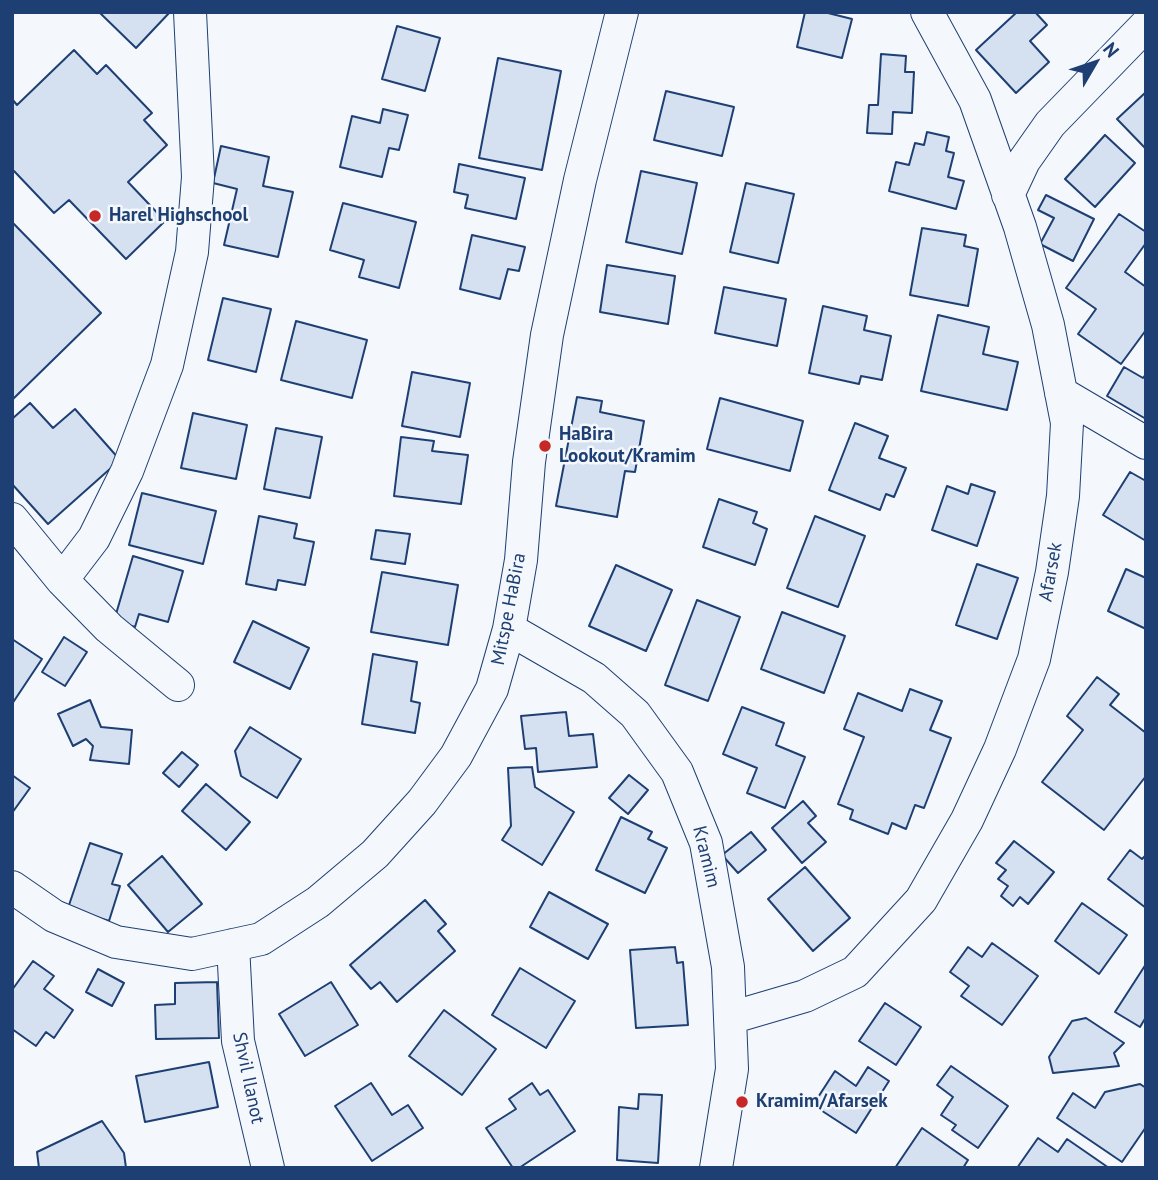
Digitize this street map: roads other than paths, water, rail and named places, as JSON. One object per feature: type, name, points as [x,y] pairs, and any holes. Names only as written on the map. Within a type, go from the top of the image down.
[{"type":"street","points":[[62,580],[94,538],[127,471],[167,365],[192,252],[198,177],[190,12]]},
{"type":"street","name":"Mitspe HaBira","points":[[12,887],[54,916],[116,942],[192,954],[261,939],[318,902],[375,854],[422,802],[456,756],[492,689],[509,629],[521,560],[529,462],[547,335],[580,180],[622,12]]},
{"type":"street","name":"Afarsek","points":[[730,1018],[805,996],[855,972],[921,900],[967,820],[1000,749],[1034,659],[1063,496],[1067,423],[1048,325],[1009,195],[975,100],[927,12]]},
{"type":"street","points":[[1009,195],[1024,161],[1050,124],[1146,25]]},
{"type":"street","points":[[1061,393],[1146,443]]},
{"type":"street","points":[[12,519],[62,580],[110,628],[178,685]]},
{"type":"street","name":"Kramim","points":[[509,629],[594,678],[635,714],[677,772],[706,843],[728,967],[732,1069],[716,1168]]},
{"type":"street","name":"Shvil Ilanot","points":[[233,945],[238,1041],[268,1168]]},
{"type":"place","name":"Harel Highschool","points":[[95,216]]},
{"type":"place","name":"HaBira Lookout/Kramim","points":[[545,446]]},
{"type":"place","name":"Kramim/Afarsek","points":[[742,1102]]}]
